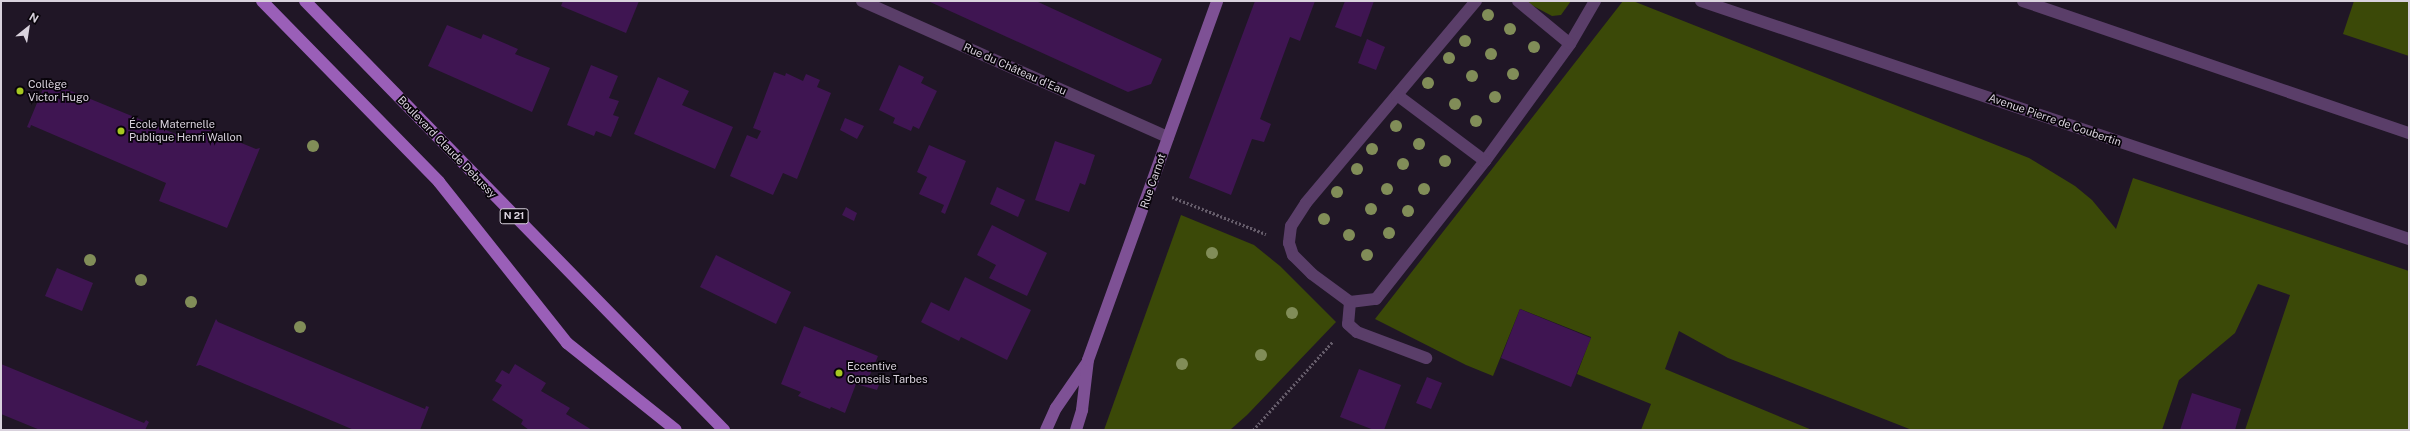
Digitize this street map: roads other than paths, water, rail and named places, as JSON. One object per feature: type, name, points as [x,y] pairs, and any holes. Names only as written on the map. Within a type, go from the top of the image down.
[{"type":"main road","points":[[262,1],[439,182],[568,342],[676,430]]},
{"type":"main road","name":"Boulevard Claude Debussy","points":[[305,1],[724,430]]},
{"type":"main road","name":"Rue Carnot","points":[[1076,430],[1082,410],[1088,360],[1151,189],[1217,1]]},
{"type":"main road","name":"Rue Carnot","points":[[1046,430],[1056,408],[1088,360]]},
{"type":"street","name":"Rue du Château d'Eau","points":[[862,1],[1168,137]]},
{"type":"street","points":[[1476,1],[1306,203],[1291,226],[1289,243],[1293,255],[1312,274],[1350,302],[1376,299],[1485,161],[1570,44],[1595,1]]},
{"type":"street","points":[[1518,1],[1570,44]]},
{"type":"street","name":"Avenue Pierre de Coubertin","points":[[1701,1],[2409,238]]},
{"type":"street","points":[[2023,1],[2409,133]]},
{"type":"street","points":[[1397,95],[1485,161]]},
{"type":"street","points":[[1350,302],[1348,324],[1357,332],[1426,358]]},
{"type":"place","name":"Collège Victor Hugo","points":[[20,91]]},
{"type":"place","name":"École Maternelle Publique Henri Wallon","points":[[121,131]]},
{"type":"place","name":"Eccentive Conseils Tarbes","points":[[839,373]]}]
